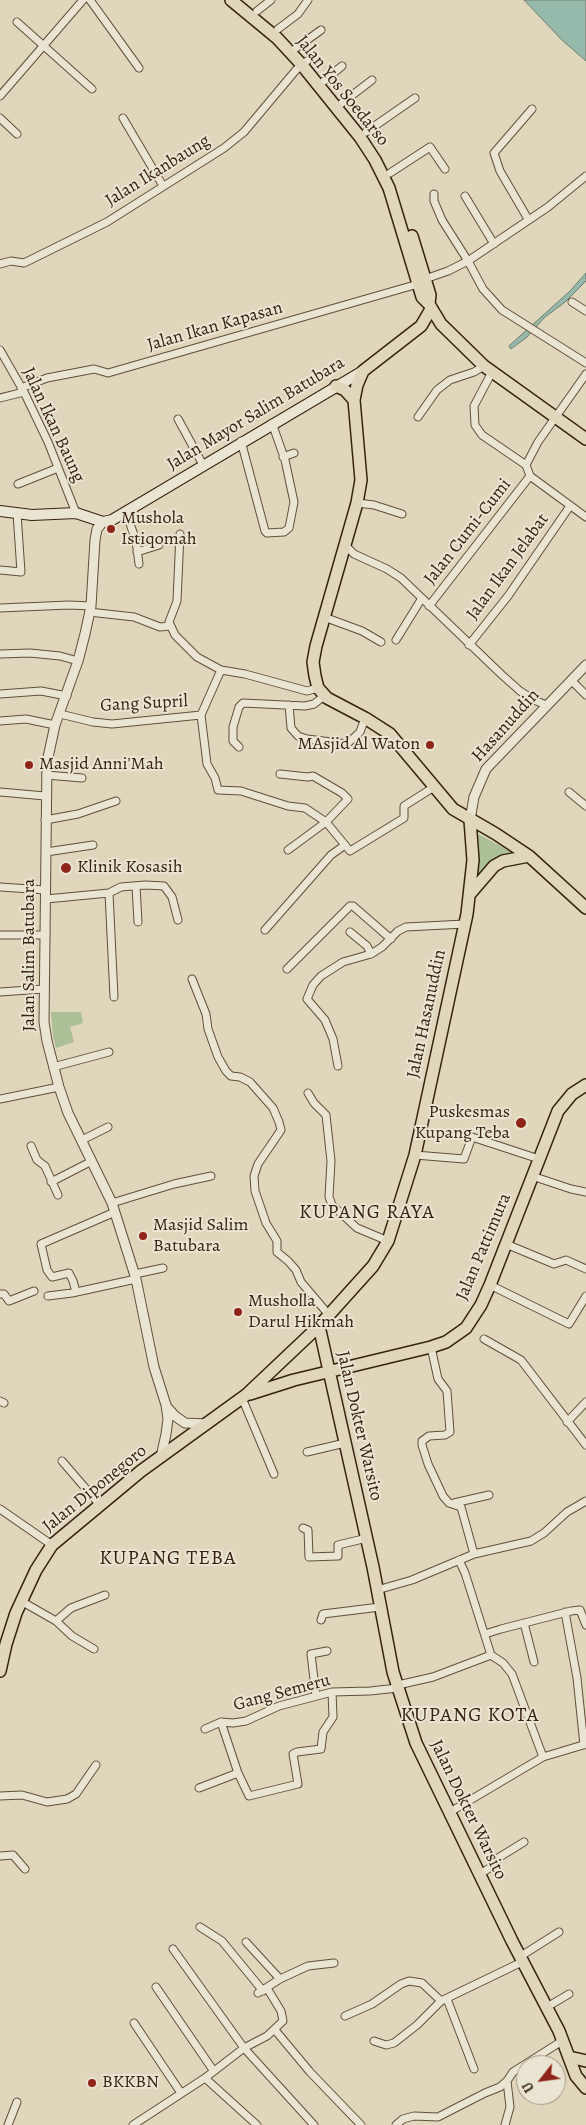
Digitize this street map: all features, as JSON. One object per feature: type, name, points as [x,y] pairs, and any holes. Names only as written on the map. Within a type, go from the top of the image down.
[{"type":"main road","name":"Jalan Yos Soedarso","points":[[231,0],[277,38],[324,81],[366,132],[382,155],[398,192],[421,282],[422,297],[441,324],[488,369],[554,418],[586,439]]},
{"type":"main road","name":"Jalan Yos Soedarso","points":[[243,0],[278,29],[296,48],[304,63],[375,160],[389,188],[421,282]]},
{"type":"main road","name":"Jalan Mayor Salim Batubara","points":[[103,522],[126,512],[363,371],[421,326],[430,307]]},
{"type":"main road","points":[[421,326],[441,324]]},
{"type":"main road","points":[[363,371],[356,385],[354,400],[361,475],[356,503],[324,617],[314,662],[314,676],[321,692],[390,734],[453,809],[529,856],[586,908]]},
{"type":"main road","points":[[336,386],[346,390],[354,400]]},
{"type":"main road","points":[[0,511],[32,515],[76,513],[103,522]]},
{"type":"main road","name":"Jalan Hasanuddin","points":[[244,1396],[329,1315],[373,1266],[388,1241],[415,1155],[465,924],[473,860],[470,820]]},
{"type":"main road","points":[[470,894],[486,873],[494,866],[503,861],[529,856]]},
{"type":"main road","name":"Jalan Pattimura","points":[[244,1396],[294,1380],[431,1347],[446,1342],[466,1328],[481,1305],[490,1284],[558,1111],[572,1094],[586,1086]]},
{"type":"main road","name":"Jalan Dokter Warsito","points":[[318,1326],[366,1538],[393,1672],[416,1743],[547,2007],[576,2076],[586,2088]]},
{"type":"main road","points":[[277,1366],[283,1378],[294,1380]]},
{"type":"main road","name":"Jalan Diponegoro","points":[[0,1671],[6,1644],[21,1602],[36,1570],[52,1545],[99,1504],[244,1396]]},
{"type":"main road","points":[[569,2058],[586,2061]]},
{"type":"street","points":[[0,96],[83,0]]},
{"type":"street","points":[[90,0],[138,68]]},
{"type":"street","points":[[257,12],[271,0]]},
{"type":"street","points":[[278,29],[298,14],[308,0]]},
{"type":"street","points":[[17,22],[92,89]]},
{"type":"street","points":[[296,48],[321,30]]},
{"type":"street","name":"Jalan Ikanbaung","points":[[0,264],[11,261],[24,263],[107,222],[224,148],[244,132],[304,63]]},
{"type":"street","points":[[324,81],[342,66]]},
{"type":"street","points":[[342,102],[372,80]]},
{"type":"street","points":[[366,132],[415,98]]},
{"type":"street","points":[[528,220],[500,171],[494,153],[532,109]]},
{"type":"street","points":[[0,118],[17,134]]},
{"type":"street","points":[[123,118],[163,186]]},
{"type":"street","points":[[390,173],[430,147],[445,169]]},
{"type":"street","name":"Jalan Ikan Kapasan","points":[[0,398],[23,390],[47,378],[94,369],[108,373],[421,282],[468,261],[548,207],[586,176]]},
{"type":"street","points":[[434,194],[434,200],[442,220],[483,289],[502,310],[586,363]]},
{"type":"street","points":[[465,196],[494,244]]},
{"type":"street","points":[[572,302],[586,311]]},
{"type":"street","name":"Jalan Ikan Baung","points":[[0,350],[23,390],[76,513]]},
{"type":"street","points":[[418,417],[436,390],[450,380],[488,369]]},
{"type":"street","points":[[488,369],[474,406],[475,425],[482,434],[526,465],[530,476],[586,517]]},
{"type":"street","points":[[526,465],[538,442],[586,374]]},
{"type":"street","points":[[178,419],[203,465]]},
{"type":"street","points":[[241,442],[267,533],[287,530],[294,502],[284,457],[272,424]]},
{"type":"street","points":[[284,457],[294,453]]},
{"type":"street","points":[[18,484],[58,468]]},
{"type":"street","name":"Jalan Cumi-Cumi","points":[[429,606],[530,476]]},
{"type":"street","points":[[356,503],[374,505],[402,514]]},
{"type":"street","name":"Jalan Ikan Jelabat","points":[[469,645],[508,596],[570,506]]},
{"type":"street","points":[[126,512],[136,541],[139,564]]},
{"type":"street","points":[[0,570],[21,572],[17,513]]},
{"type":"street","name":"Jalan Salim Batubara","points":[[103,522],[98,529],[95,540],[90,609],[78,661],[56,725],[46,762],[44,1022],[58,1087],[114,1208],[136,1277],[154,1367],[166,1405]]},
{"type":"street","points":[[172,630],[170,620],[177,601],[180,534]]},
{"type":"street","points":[[138,552],[159,545]]},
{"type":"street","points":[[345,545],[354,554],[393,572],[520,691],[546,705]]},
{"type":"street","points":[[396,640],[422,598]]},
{"type":"street","points":[[0,608],[69,605],[134,617],[172,630],[197,657],[222,670],[245,674],[307,691],[321,692],[314,704],[305,706],[247,702],[241,705],[233,727],[234,742],[239,747]]},
{"type":"street","points":[[324,617],[362,631],[381,642]]},
{"type":"street","points":[[0,654],[30,653],[60,656],[78,661]]},
{"type":"street","name":"Hasanuddin","points":[[470,820],[474,796],[486,769],[586,665]]},
{"type":"street","points":[[222,670],[201,715],[207,764],[215,778],[217,789],[241,791],[288,806],[301,807],[326,822],[350,851],[404,818],[404,806],[434,787]]},
{"type":"street","points":[[572,680],[586,695]]},
{"type":"street","points":[[0,694],[41,692],[67,696]]},
{"type":"street","points":[[288,705],[291,728],[298,736],[307,739],[347,744],[360,732],[365,718]]},
{"type":"street","name":"Gang Supril","points":[[60,714],[105,724],[138,723],[201,715]]},
{"type":"street","points":[[0,721],[26,719],[56,725]]},
{"type":"street","points":[[280,774],[308,778],[313,776],[346,795],[348,799],[326,822],[288,850]]},
{"type":"street","points":[[46,775],[82,778]]},
{"type":"street","points":[[0,792],[45,796]]},
{"type":"street","points":[[569,792],[586,806]]},
{"type":"street","points":[[45,820],[78,814],[116,801]]},
{"type":"street","points":[[265,930],[325,862],[345,845]]},
{"type":"street","points":[[46,852],[93,846]]},
{"type":"street","points":[[136,886],[138,922]]},
{"type":"street","points":[[0,887],[46,895],[109,893],[122,887],[159,886],[168,889],[178,920]]},
{"type":"street","points":[[109,893],[114,997]]},
{"type":"street","points":[[287,969],[350,906],[353,906],[391,939]]},
{"type":"street","points":[[338,1066],[333,1039],[325,1020],[307,999],[313,985],[330,969],[343,962],[371,954],[382,947],[398,931],[406,928],[465,924]]},
{"type":"street","points":[[350,932],[367,946],[371,954]]},
{"type":"street","points":[[0,935],[46,935]]},
{"type":"street","points":[[192,979],[206,1014],[208,1029],[218,1057],[230,1076],[240,1077],[250,1082],[273,1108],[279,1122],[281,1130],[258,1164],[254,1176],[255,1191],[266,1223],[277,1241],[277,1252],[296,1270],[301,1282],[329,1315]]},
{"type":"street","points":[[0,992],[44,989]]},
{"type":"street","points":[[53,1067],[109,1052]]},
{"type":"street","points":[[0,1099],[58,1087]]},
{"type":"street","points":[[308,1093],[314,1103],[326,1115],[331,1161],[330,1197],[332,1205],[357,1228],[388,1241]]},
{"type":"street","points":[[82,1140],[108,1127]]},
{"type":"street","points":[[415,1155],[464,1159],[472,1136],[539,1159]]},
{"type":"street","points":[[31,1146],[36,1160],[45,1166],[58,1195]]},
{"type":"street","points":[[51,1182],[92,1162]]},
{"type":"street","points":[[76,1292],[68,1273],[52,1277],[47,1270],[41,1244],[114,1208],[174,1184],[211,1176]]},
{"type":"street","points":[[532,1176],[586,1192]]},
{"type":"street","points":[[506,1244],[554,1264],[566,1260],[586,1269]]},
{"type":"street","points":[[48,1296],[76,1292],[163,1268]]},
{"type":"street","points":[[490,1284],[569,1324],[586,1296]]},
{"type":"street","points":[[0,1294],[4,1294],[9,1301],[34,1291]]},
{"type":"street","points":[[484,1339],[521,1360],[586,1445]]},
{"type":"street","points":[[431,1347],[438,1379],[446,1391],[450,1432],[448,1434],[429,1436],[422,1441],[422,1445],[428,1464],[443,1496],[450,1503],[461,1507],[474,1554]]},
{"type":"street","points":[[244,1396],[274,1474]]},
{"type":"street","points":[[567,1422],[586,1402]]},
{"type":"street","points":[[166,1405],[175,1416],[186,1422],[206,1424]]},
{"type":"street","points":[[160,1457],[166,1434],[166,1405]]},
{"type":"street","points":[[307,1452],[345,1443]]},
{"type":"street","points":[[62,1461],[99,1504]]},
{"type":"street","points":[[453,1504],[489,1496]]},
{"type":"street","points":[[377,1590],[412,1580],[474,1554],[531,1541],[544,1534],[567,1512],[586,1501]]},
{"type":"street","points":[[0,1509],[52,1545]]},
{"type":"street","points":[[303,1528],[308,1530],[309,1557],[338,1556],[338,1545],[366,1538]]},
{"type":"street","points":[[459,1560],[491,1654],[502,1662],[512,1674],[543,1757]]},
{"type":"street","points":[[56,1621],[71,1608],[105,1595]]},
{"type":"street","points":[[21,1602],[56,1621],[72,1636],[94,1649]]},
{"type":"street","points":[[321,1620],[323,1614],[380,1607]]},
{"type":"street","points":[[485,1634],[565,1612],[580,1610],[586,1624]]},
{"type":"street","points":[[450,1812],[543,1757],[585,1744],[577,1678],[565,1612]]},
{"type":"street","points":[[524,1623],[534,1662]]},
{"type":"street","points":[[316,1696],[311,1654],[327,1651]]},
{"type":"street","name":"Gang Semeru","points":[[205,1729],[221,1722],[246,1721],[279,1706],[332,1692],[370,1691],[398,1686],[433,1676],[491,1654]]},
{"type":"street","points":[[221,1722],[238,1773],[249,1796],[298,1784],[293,1754],[322,1748],[323,1732],[333,1717],[332,1692]]},
{"type":"street","points":[[0,1796],[22,1795],[47,1802],[67,1799],[76,1794],[96,1765]]},
{"type":"street","points":[[200,1788],[238,1773]]},
{"type":"street","points":[[480,1874],[496,1864],[498,1858],[524,1842]]},
{"type":"street","points":[[0,1856],[13,1855],[25,1869]]},
{"type":"street","points":[[134,2125],[205,2078],[244,2048],[267,2036],[283,2021],[283,2017],[222,1941],[200,1927]]},
{"type":"street","points":[[374,2042],[386,2045],[394,2043],[417,2026],[444,2000],[522,1958],[559,1932]]},
{"type":"street","points":[[246,1942],[280,1980]]},
{"type":"street","points":[[173,1949],[244,2048],[314,2125]]},
{"type":"street","points":[[263,1991],[308,1966],[334,1963]]},
{"type":"street","points":[[345,2016],[372,2004],[401,1984],[409,1981],[422,1983],[444,2000],[474,2069]]},
{"type":"street","points":[[156,1987],[213,2070]]},
{"type":"street","points":[[547,2007],[569,1994]]},
{"type":"street","points":[[134,2023],[181,2093]]},
{"type":"street","points":[[275,2030],[310,2072],[361,2125]]},
{"type":"street","points":[[396,2125],[414,2116],[438,2116],[500,2087],[508,2081],[513,2072],[562,2041]]},
{"type":"street","points":[[205,2078],[257,2125]]},
{"type":"street","points":[[505,2125],[510,2107],[508,2081]]},
{"type":"street","points":[[8,2125],[17,2102]]},
{"type":"shaded area","points":[[524,0],[586,0],[586,61],[562,40]]},
{"type":"shaded area","points":[[586,273],[586,281],[565,302],[544,318],[527,337],[511,349],[509,347],[570,291]]},
{"type":"shaded area","points":[[478,834],[512,852],[491,863],[477,881]]},
{"type":"shaded area","points":[[51,1012],[81,1012],[83,1023],[70,1027],[74,1042],[56,1048]]},
{"type":"place","name":"Mushola Istiqomah","points":[[111,529]]},
{"type":"place","name":"MAsjid Al Waton","points":[[430,745]]},
{"type":"place","name":"Masjid Anni'Mah","points":[[29,765]]},
{"type":"place","name":"Klinik Kosasih","points":[[66,868]]},
{"type":"place","name":"Puskesmas Kupang Teba","points":[[521,1123]]},
{"type":"place","name":"Masjid Salim Batubara","points":[[143,1236]]},
{"type":"place","name":"Musholla Darul Hikmah","points":[[238,1312]]},
{"type":"place","name":"BKKBN","points":[[92,2083]]},
{"type":"district","name":"KUPANG RAYA","points":[[367,1213]]},
{"type":"district","name":"KUPANG TEBA","points":[[168,1559]]},
{"type":"district","name":"KUPANG KOTA","points":[[470,1716]]}]
